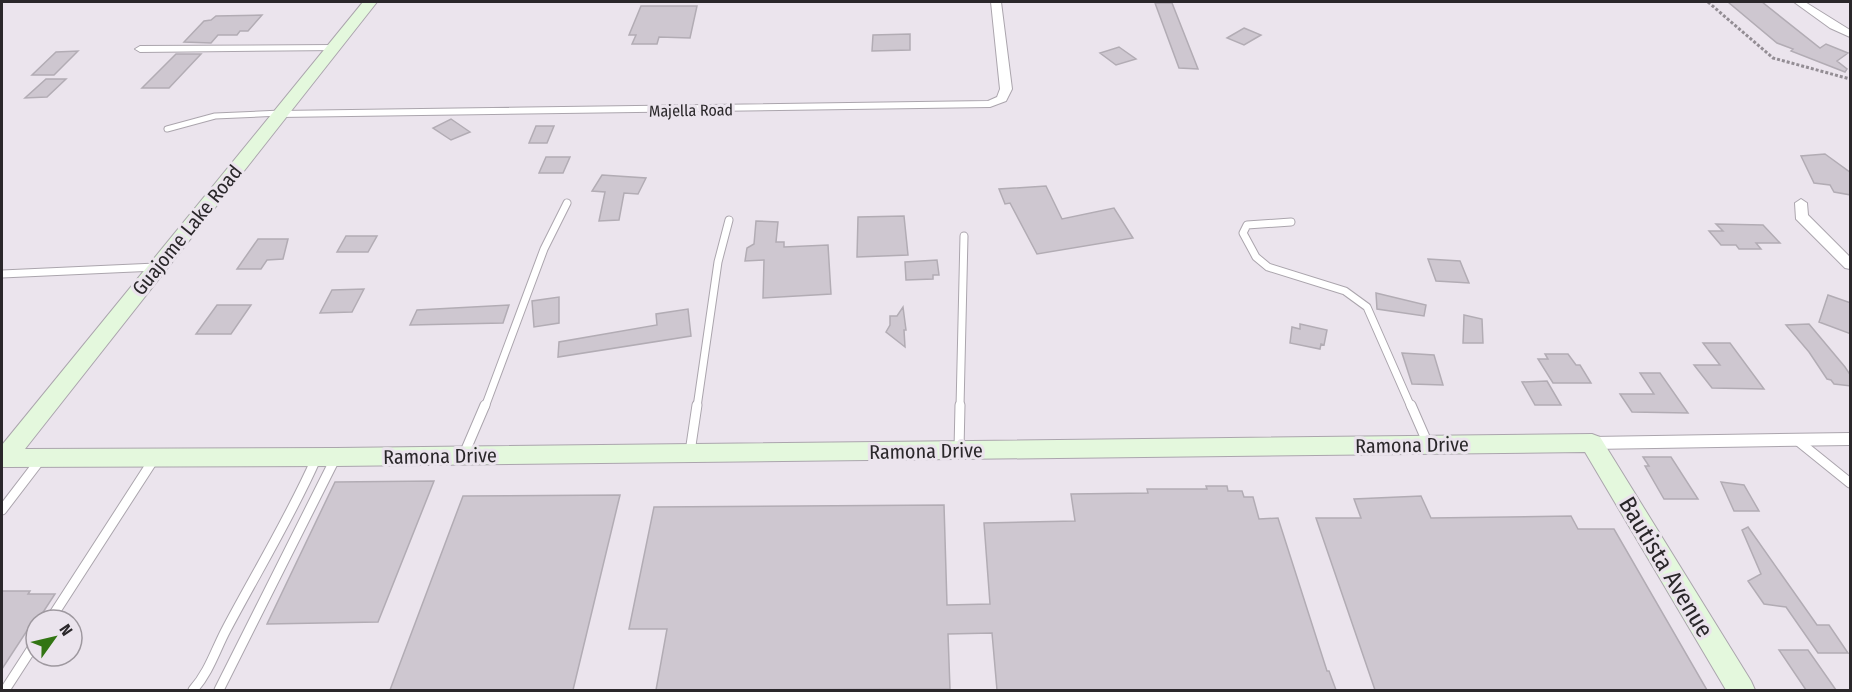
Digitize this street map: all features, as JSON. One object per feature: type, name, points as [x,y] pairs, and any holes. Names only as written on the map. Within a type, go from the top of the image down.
[{"type":"street","name":"Guajome Lake Road","points":[[3,458],[370,2]]},
{"type":"street","name":"Majella Road","points":[[281,114],[990,104],[1002,99],[1006,89],[996,2]]},
{"type":"street","points":[[1799,2],[1834,26],[1851,34]]},
{"type":"street","points":[[140,49],[335,48]]},
{"type":"street","points":[[1801,203],[1801,216],[1851,265]]},
{"type":"street","name":"Ramona Drive","points":[[3,458],[464,456],[1851,439]]},
{"type":"street","name":"Bautista Avenue","points":[[1592,443],[1741,690]]},
{"type":"lane","points":[[167,129],[214,116],[281,114]]},
{"type":"lane","points":[[464,456],[498,376],[544,249],[567,203]]},
{"type":"lane","points":[[690,453],[718,262],[729,220]]},
{"type":"lane","points":[[1291,222],[1247,225],[1243,233],[1256,257],[1268,267],[1345,291],[1366,307],[1429,445]]},
{"type":"lane","points":[[959,450],[964,236]]},
{"type":"lane","points":[[2,274],[158,267]]},
{"type":"lane","points":[[1797,440],[1851,483]]},
{"type":"lane","points":[[193,690],[201,682],[302,491],[326,457]]},
{"type":"lane","points":[[219,690],[326,457]]},
{"type":"lane","points":[[2,510],[42,458]]},
{"type":"lane","points":[[58,608],[154,458]]},
{"type":"lane","points":[[5,690],[24,661]]},
{"type":"path","points":[[1708,2],[1773,58],[1851,79]]},
{"type":"building","points":[[1728,2],[1762,2],[1820,48],[1826,44],[1848,53],[1837,61],[1847,69],[1845,72],[1791,51],[1793,49],[1777,43]]},
{"type":"building","points":[[1155,3],[1172,3],[1198,69],[1179,68]]},
{"type":"building","points":[[641,6],[697,6],[690,38],[659,37],[657,44],[632,44],[636,35],[629,35]]},
{"type":"building","points":[[262,15],[248,31],[240,31],[237,35],[218,35],[211,43],[184,42],[204,21],[216,16]]},
{"type":"building","points":[[1244,28],[1261,35],[1244,45],[1227,38]]},
{"type":"building","points":[[910,34],[910,50],[872,51],[873,35]]},
{"type":"building","points":[[1119,47],[1136,59],[1116,65],[1100,53]]},
{"type":"building","points":[[78,51],[54,75],[32,75],[56,52]]},
{"type":"building","points":[[176,54],[201,54],[169,88],[142,88]]},
{"type":"building","points":[[46,79],[66,79],[47,97],[25,98]]},
{"type":"building","points":[[451,119],[470,132],[451,140],[433,128]]},
{"type":"building","points":[[536,126],[554,126],[547,143],[529,143]]},
{"type":"building","points":[[1825,154],[1851,173],[1851,195],[1834,192],[1830,185],[1814,183],[1801,156]]},
{"type":"building","points":[[546,157],[570,157],[563,173],[539,173]]},
{"type":"building","points":[[602,175],[646,178],[638,194],[624,193],[619,220],[599,221],[605,192],[592,191]]},
{"type":"building","points":[[1046,186],[1062,219],[1114,208],[1133,238],[1037,254],[1010,203],[1005,204],[999,189]]},
{"type":"building","points":[[904,216],[908,255],[857,257],[858,217]]},
{"type":"building","points":[[756,221],[778,222],[776,242],[784,242],[784,247],[828,245],[831,294],[763,298],[764,260],[745,261],[747,248],[754,244]]},
{"type":"building","points":[[1716,224],[1763,225],[1780,243],[1756,243],[1761,249],[1739,249],[1736,245],[1721,245],[1709,231],[1723,231]]},
{"type":"building","points":[[346,236],[377,236],[368,252],[337,252]]},
{"type":"building","points":[[258,239],[288,239],[283,259],[267,260],[261,269],[237,269]]},
{"type":"building","points":[[1428,259],[1460,261],[1469,283],[1436,281]]},
{"type":"building","points":[[937,260],[939,275],[933,275],[933,279],[906,280],[905,262]]},
{"type":"building","points":[[364,289],[352,312],[320,313],[332,290]]},
{"type":"building","points":[[1376,293],[1426,305],[1424,316],[1377,309]]},
{"type":"building","points":[[1828,295],[1851,303],[1851,334],[1819,322]]},
{"type":"building","points":[[559,297],[559,323],[534,327],[532,301]]},
{"type":"building","points":[[217,305],[251,305],[231,334],[196,334]]},
{"type":"building","points":[[509,305],[503,323],[410,325],[417,310]]},
{"type":"building","points":[[903,307],[906,330],[904,330],[905,347],[886,332],[890,325],[890,316],[897,316]]},
{"type":"building","points":[[688,309],[691,336],[558,357],[559,342],[657,325],[656,314]]},
{"type":"building","points":[[1464,315],[1482,319],[1483,343],[1463,343]]},
{"type":"building","points":[[1300,324],[1327,330],[1324,345],[1321,344],[1320,349],[1290,343],[1292,327],[1300,329]]},
{"type":"building","points":[[1809,324],[1845,367],[1851,376],[1851,386],[1834,384],[1827,379],[1809,352],[1786,325]]},
{"type":"building","points":[[1703,343],[1730,343],[1764,389],[1712,388],[1694,365],[1720,365]]},
{"type":"building","points":[[1402,353],[1434,355],[1443,385],[1412,384]]},
{"type":"building","points":[[1545,354],[1568,354],[1576,365],[1580,365],[1591,383],[1553,383],[1538,359],[1548,359]]},
{"type":"building","points":[[1640,373],[1660,373],[1688,413],[1632,412],[1620,394],[1654,394]]},
{"type":"building","points":[[1547,381],[1561,405],[1535,405],[1522,382]]},
{"type":"building","points":[[1643,457],[1671,457],[1698,499],[1664,499],[1645,466],[1649,466]]},
{"type":"building","points":[[434,481],[378,622],[267,624],[335,482]]},
{"type":"building","points":[[1721,482],[1744,485],[1759,511],[1734,511]]},
{"type":"building","points":[[1206,486],[1227,486],[1228,491],[1242,491],[1244,497],[1253,497],[1259,519],[1278,518],[1327,671],[1329,671],[1336,690],[997,690],[992,633],[948,634],[950,689],[656,690],[667,629],[629,629],[654,507],[944,505],[947,605],[990,604],[984,523],[1075,521],[1071,494],[1148,493],[1147,489],[1207,489]]},
{"type":"building","points":[[620,495],[573,690],[390,690],[463,496]]},
{"type":"building","points":[[1421,496],[1431,518],[1571,516],[1578,529],[1614,529],[1707,690],[1375,690],[1316,518],[1361,518],[1354,499]]},
{"type":"building","points":[[1748,527],[1817,625],[1829,625],[1848,653],[1818,653],[1786,607],[1764,604],[1748,581],[1761,574],[1742,530]]},
{"type":"building","points":[[2,591],[55,594],[46,608],[24,608],[24,635],[2,669]]},
{"type":"building","points":[[1779,650],[1808,650],[1836,690],[1806,690]]}]
